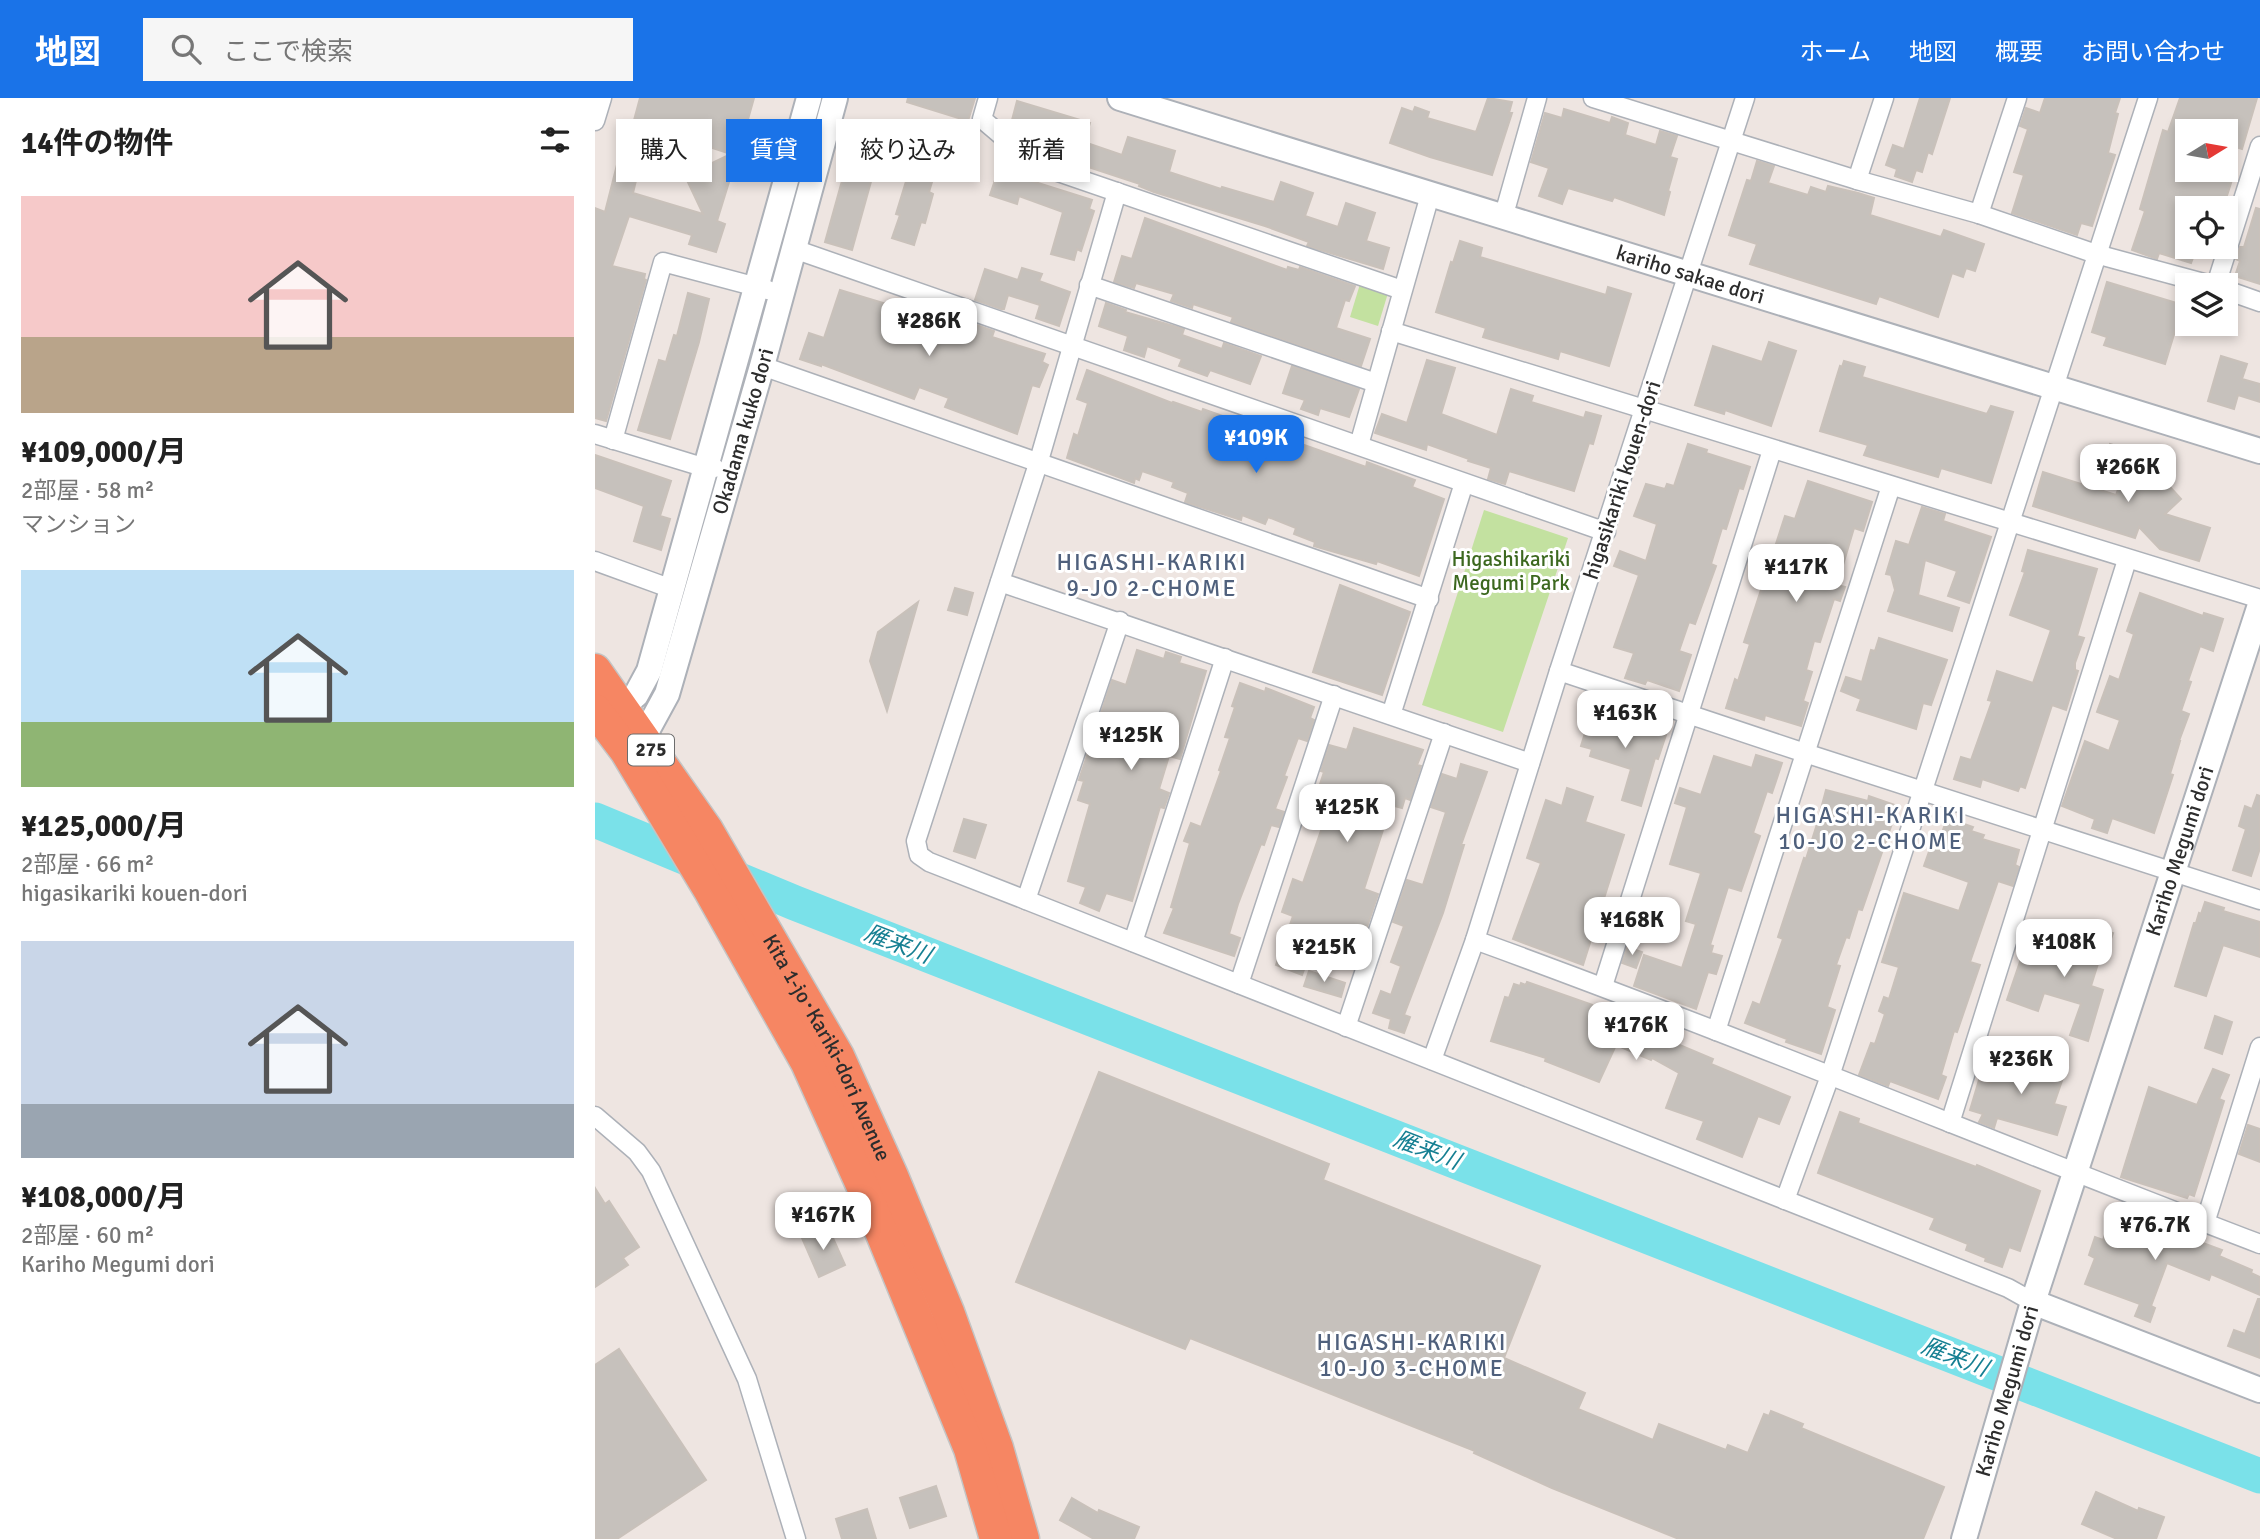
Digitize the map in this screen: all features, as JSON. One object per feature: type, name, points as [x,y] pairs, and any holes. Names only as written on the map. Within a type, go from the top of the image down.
[{"type":"highway","name":"Kita 1-jo･Kariki-dori Avenue","points":[[595,670],[607,713],[707,830],[838,1056],[892,1176],[948,1312],[993,1435],[1023,1539]]},
{"type":"highway","name":"Kita 1-jo･Kariki-dori Avenue","points":[[634,745],[663,813],[807,1063],[862,1185],[970,1449],[996,1539]]},
{"type":"street","points":[[595,121],[602,98]]},
{"type":"street","name":"Okadama kuko dori","points":[[607,713],[636,695],[649,671],[809,98]]},
{"type":"street","name":"Okadama kuko dori","points":[[634,745],[667,694],[762,366],[835,98]]},
{"type":"street","points":[[988,98],[982,118],[1035,164],[1402,290]]},
{"type":"street","name":"kariho sakae dori","points":[[1120,98],[2260,451]]},
{"type":"street","points":[[1503,218],[1537,98]]},
{"type":"street","points":[[1593,98],[1642,105],[1731,141],[1979,214],[2096,254],[2175,275]]},
{"type":"street","name":"higasikariki kouen-dori","points":[[1432,1060],[1475,940],[1559,671],[1745,98]]},
{"type":"street","points":[[1857,180],[1884,98]]},
{"type":"street","points":[[1979,214],[2017,98]]},
{"type":"street","points":[[1785,1200],[1830,1076],[2148,98]]},
{"type":"street","points":[[2217,273],[2260,146]]},
{"type":"street","points":[[1117,192],[1038,464],[916,841],[919,855],[929,862],[2260,1390]]},
{"type":"street","points":[[1359,445],[1430,195]]},
{"type":"street","points":[[794,249],[1605,532]]},
{"type":"street","points":[[614,440],[663,262],[781,294]]},
{"type":"street","points":[[1090,285],[1376,383]]},
{"type":"street","points":[[2238,294],[2260,302]]},
{"type":"street","points":[[1391,331],[2260,602]]},
{"type":"street","points":[[762,366],[1429,598]]},
{"type":"street","points":[[595,434],[706,468],[732,470]]},
{"type":"street","points":[[1603,986],[1772,450]]},
{"type":"street","points":[[1391,715],[1464,483]]},
{"type":"street","points":[[1716,1031],[1891,486]]},
{"type":"street","points":[[1950,1123],[2127,560]]},
{"type":"street","points":[[595,562],[672,589]]},
{"type":"street","points":[[1000,582],[1530,763]]},
{"type":"street","name":"Kariho Megumi dori","points":[[1964,1539],[2033,1302],[2260,602]]},
{"type":"street","points":[[1026,900],[1120,621]]},
{"type":"street","points":[[1133,942],[1225,658]]},
{"type":"street","points":[[1559,671],[2260,900]]},
{"type":"street","points":[[1239,984],[1333,695]]},
{"type":"street","points":[[1346,1027],[1444,733]]},
{"type":"street","points":[[1475,940],[1603,986],[2260,1244]]},
{"type":"street","points":[[2205,1223],[2260,1047]]},
{"type":"street","points":[[595,1116],[637,1152],[652,1171],[747,1379],[796,1539]]},
{"type":"green space","points":[[1360,284],[1388,293],[1378,326],[1350,317]]},
{"type":"green space","name":"Higashikariki Megumi Park","points":[[1484,510],[1568,538],[1503,732],[1422,705]]},
{"type":"building","points":[[640,98],[754,98],[748,119],[726,119],[726,152],[712,148],[712,119],[634,119]]},
{"type":"building","points":[[908,98],[975,98],[969,119],[907,102]]},
{"type":"building","points":[[1488,98],[1512,102],[1509,113],[1512,113],[1492,175],[1390,143],[1402,108],[1413,112],[1415,107],[1429,112],[1427,118],[1476,132]]},
{"type":"building","points":[[1920,98],[1950,98],[1932,154],[1928,152],[1922,172],[1916,170],[1912,182],[1895,176],[1897,169],[1886,165],[1893,145],[1904,149]]},
{"type":"building","points":[[2045,98],[2120,98],[2108,153],[2115,155],[2092,226],[2081,223],[2077,235],[2012,213],[2024,175],[2014,172],[2028,129],[2020,126],[2026,108],[2040,113]]},
{"type":"building","points":[[2180,98],[2257,98],[2242,149],[2238,148],[2238,119],[2175,119],[2175,182],[2231,182],[2227,196],[2175,196],[2175,258],[2159,253],[2157,259],[2132,250],[2145,211],[2140,209],[2163,130],[2168,132]]},
{"type":"building","points":[[1017,101],[1077,119],[1012,119]]},
{"type":"building","points":[[1564,109],[1610,123],[1612,117],[1628,123],[1625,135],[1656,145],[1660,131],[1677,136],[1670,157],[1677,159],[1664,215],[1614,197],[1612,201],[1568,188],[1562,204],[1539,196],[1549,168],[1531,162],[1545,113],[1562,118]]},
{"type":"building","points":[[1128,137],[1175,151],[1169,172],[1274,202],[1281,182],[1313,193],[1305,216],[1338,227],[1346,203],[1375,213],[1366,241],[1389,248],[1383,269],[1307,246],[1309,242],[1154,192],[1139,186],[1140,184],[1090,168],[1090,144],[1122,155]]},
{"type":"building","points":[[726,156],[726,182],[729,182],[717,221],[725,224],[716,252],[689,244],[692,235],[629,216],[612,266],[645,274],[646,280],[606,421],[595,418],[595,208],[605,212],[616,169],[616,182],[636,182],[633,193],[703,214],[688,182],[712,182],[712,163]]},
{"type":"building","points":[[1757,161],[1774,166],[1768,183],[1808,195],[1811,187],[1826,192],[1828,186],[1858,193],[1874,198],[1870,215],[1941,237],[1944,230],[1984,244],[1975,271],[1966,268],[1963,277],[1952,273],[1938,317],[1879,296],[1876,304],[1750,264],[1757,244],[1729,235],[1747,180],[1751,181]]},
{"type":"building","points":[[842,182],[871,182],[852,250],[825,242]]},
{"type":"building","points":[[906,182],[932,182],[929,192],[933,194],[925,223],[921,222],[914,245],[892,238],[900,215],[896,214]]},
{"type":"building","points":[[994,182],[1035,182],[1092,200],[1089,209],[1094,211],[1081,251],[1077,249],[1074,260],[1051,254],[1063,212],[1019,196],[1017,204],[990,195]]},
{"type":"building","points":[[2256,208],[2260,209],[2260,284],[2238,277],[2236,273],[2240,261],[2236,259],[2240,247],[2244,247]]},
{"type":"building","points":[[1145,218],[1287,270],[1288,267],[1299,270],[1300,267],[1355,286],[1349,301],[1345,300],[1336,328],[1370,339],[1361,366],[1231,322],[1233,317],[1193,304],[1192,308],[1171,301],[1174,294],[1136,283],[1134,288],[1114,282],[1122,256],[1132,259]]},
{"type":"building","points":[[1460,241],[1482,248],[1480,257],[1606,295],[1608,287],[1631,294],[1609,366],[1560,351],[1558,359],[1483,337],[1486,328],[1436,312]]},
{"type":"building","points":[[1022,268],[1042,274],[1039,281],[1070,292],[1059,326],[1036,318],[1040,305],[1008,295],[1004,309],[975,300],[985,269],[1018,280]]},
{"type":"building","points":[[2107,282],[2175,303],[2175,331],[2165,364],[2104,345],[2107,337],[2092,332]]},
{"type":"building","points":[[840,290],[903,309],[905,304],[966,327],[968,322],[994,331],[992,337],[1045,354],[1042,362],[1048,365],[1039,387],[1032,385],[1017,434],[945,407],[949,398],[919,387],[914,399],[821,364],[800,359],[809,333],[824,338]]},
{"type":"building","points":[[688,293],[709,299],[670,439],[638,430],[659,360],[666,362],[674,335],[677,336]]},
{"type":"building","points":[[1106,303],[1126,310],[1125,312],[1184,329],[1182,335],[1222,349],[1224,343],[1261,356],[1250,384],[1210,370],[1207,376],[1179,366],[1182,359],[1147,346],[1144,357],[1124,350],[1128,336],[1099,326]]},
{"type":"building","points":[[1769,342],[1796,351],[1771,426],[1725,410],[1724,414],[1695,405],[1713,346],[1762,362]]},
{"type":"building","points":[[2221,356],[2247,364],[2242,379],[2260,384],[2260,402],[2238,395],[2234,409],[2208,401]]},
{"type":"building","points":[[1427,360],[1455,368],[1441,414],[1497,435],[1511,389],[1533,396],[1531,402],[1584,418],[1586,412],[1601,416],[1593,444],[1589,443],[1574,491],[1509,471],[1505,484],[1488,479],[1491,468],[1468,461],[1469,459],[1427,444],[1426,450],[1375,433],[1382,414],[1407,423]]},
{"type":"building","points":[[1844,361],[1865,367],[1862,377],[1987,414],[1991,406],[2013,412],[1991,483],[1941,468],[1938,477],[1864,455],[1868,445],[1820,431],[1840,366],[1842,367]]},
{"type":"building","points":[[1292,366],[1359,389],[1349,417],[1320,408],[1318,415],[1301,409],[1305,400],[1283,393]]},
{"type":"building","points":[[1087,370],[1172,403],[1202,412],[1203,409],[1366,467],[1367,462],[1415,480],[1412,487],[1444,499],[1419,576],[1377,561],[1376,564],[1314,546],[1315,542],[1294,534],[1296,528],[1268,517],[1265,524],[1242,515],[1241,520],[1185,502],[1188,493],[1172,487],[1174,482],[1142,471],[1139,480],[1135,478],[1134,483],[1067,458],[1074,434],[1078,436],[1088,403],[1077,399]]},
{"type":"building","points":[[1688,444],[1707,450],[1706,453],[1750,467],[1743,489],[1739,488],[1726,529],[1722,528],[1711,564],[1716,566],[1695,624],[1689,622],[1679,651],[1691,655],[1679,691],[1647,680],[1645,684],[1625,678],[1634,653],[1614,647],[1639,575],[1614,566],[1620,551],[1646,561],[1657,524],[1634,516],[1646,484],[1665,489],[1667,484],[1674,486]]},
{"type":"building","points":[[2110,444],[2166,457],[2160,476],[2181,499],[2165,514],[2210,528],[2199,561],[2160,549],[2139,527],[2135,538],[2033,506],[2043,472],[2116,495],[2126,467],[2105,460]]},
{"type":"building","points":[[595,455],[671,481],[660,516],[670,519],[661,550],[634,541],[644,506],[595,488]]},
{"type":"building","points":[[1808,481],[1872,502],[1863,531],[1854,528],[1837,585],[1845,587],[1840,601],[1834,599],[1820,642],[1814,641],[1806,670],[1812,672],[1803,701],[1808,703],[1801,726],[1765,715],[1764,720],[1726,708],[1750,644],[1744,642],[1785,516],[1795,519]]},
{"type":"building","points":[[1922,507],[1945,514],[1943,521],[1991,537],[1969,603],[1948,596],[1957,571],[1925,560],[1918,595],[1959,608],[1952,631],[1888,611],[1895,590],[1891,575],[1886,574],[1896,541],[1909,545]]},
{"type":"building","points":[[2028,550],[2097,569],[2077,636],[2084,638],[2075,663],[2075,670],[2078,671],[2066,710],[2052,705],[2025,788],[2020,786],[2018,791],[1982,779],[1980,787],[1954,779],[1961,757],[1971,760],[1992,701],[1988,700],[1997,671],[2033,683],[2051,630],[2010,615],[2025,572],[2022,571]]},
{"type":"building","points":[[1340,585],[1410,612],[1382,695],[1313,672]]},
{"type":"building","points":[[955,588],[973,593],[967,615],[948,610]]},
{"type":"building","points":[[2140,593],[2203,616],[2204,613],[2223,619],[2213,651],[2200,646],[2188,681],[2191,682],[2181,711],[2189,714],[2154,833],[2112,818],[2107,833],[2092,828],[2095,819],[2062,806],[2085,741],[2109,751],[2120,720],[2097,712],[2110,676],[2119,680],[2134,634],[2127,631]]},
{"type":"building","points":[[918,602],[887,711],[870,661],[878,632]]},
{"type":"building","points":[[1879,638],[1947,660],[1931,705],[1923,703],[1916,729],[1857,710],[1861,699],[1841,691],[1846,677],[1862,682],[1871,650],[1875,651]]},
{"type":"building","points":[[1137,650],[1164,659],[1166,652],[1181,657],[1179,663],[1206,671],[1180,759],[1169,756],[1159,789],[1169,793],[1164,808],[1160,807],[1132,901],[1106,893],[1099,911],[1080,903],[1086,887],[1068,881],[1090,804],[1078,800],[1084,781],[1079,780],[1112,680],[1126,685]]},
{"type":"building","points":[[1240,683],[1265,692],[1266,688],[1314,707],[1310,718],[1314,720],[1307,741],[1298,738],[1284,776],[1287,777],[1275,809],[1284,812],[1279,827],[1271,825],[1238,904],[1229,934],[1240,938],[1234,956],[1164,933],[1174,908],[1171,907],[1190,843],[1184,841],[1191,823],[1201,827],[1221,771],[1219,770],[1230,738],[1225,737]]},
{"type":"building","points":[[1592,710],[1666,735],[1658,759],[1655,758],[1641,806],[1622,800],[1631,769],[1590,756],[1592,749],[1581,746]]},
{"type":"building","points":[[1354,728],[1423,750],[1417,765],[1421,766],[1410,800],[1405,798],[1402,808],[1391,805],[1364,889],[1378,894],[1359,951],[1316,937],[1302,975],[1276,965],[1293,916],[1282,912],[1293,879],[1303,883],[1326,816],[1311,811],[1324,772],[1321,771],[1329,745],[1347,750]]},
{"type":"building","points":[[1756,755],[1782,763],[1772,793],[1767,791],[1753,833],[1760,836],[1741,891],[1728,887],[1710,945],[1713,946],[1711,953],[1722,956],[1716,974],[1708,972],[1696,1009],[1634,986],[1644,955],[1682,968],[1696,924],[1686,921],[1701,873],[1670,864],[1687,807],[1675,803],[1680,788],[1701,795],[1714,756],[1752,768]]},
{"type":"building","points":[[1461,764],[1487,772],[1461,845],[1464,845],[1443,913],[1404,1015],[1410,1017],[1404,1033],[1389,1028],[1391,1019],[1373,1013],[1381,991],[1391,995],[1401,966],[1391,962],[1404,926],[1393,922],[1407,880],[1423,885],[1446,812],[1431,807],[1442,774],[1457,779]]},
{"type":"building","points":[[1567,788],[1593,797],[1585,822],[1624,835],[1583,965],[1513,939],[1541,863],[1527,858],[1546,800],[1562,806]]},
{"type":"building","points":[[1826,790],[1868,801],[1869,796],[1898,806],[1862,910],[1858,909],[1849,938],[1846,937],[1836,965],[1840,966],[1827,1007],[1835,1010],[1821,1054],[1786,1042],[1787,1039],[1745,1023],[1753,1002],[1760,1005],[1783,939],[1778,937],[1804,858],[1806,859]]},
{"type":"building","points":[[2257,795],[2260,796],[2260,848],[2251,876],[2233,870],[2246,829],[2239,826],[2245,806],[2252,809]]},
{"type":"building","points":[[1947,818],[1973,827],[1971,831],[1984,835],[1982,839],[2019,850],[2015,865],[2019,867],[2013,886],[1998,881],[1970,962],[1980,965],[1957,1032],[1954,1031],[1941,1075],[1946,1077],[1938,1099],[1890,1081],[1888,1086],[1859,1075],[1871,1043],[1875,1044],[1885,1014],[1879,1011],[1884,997],[1889,999],[1899,967],[1882,962],[1904,893],[1959,911],[1969,882],[1924,866],[1931,846],[1937,848]]},
{"type":"building","points":[[964,819],[986,825],[975,858],[954,851]]},
{"type":"building","points":[[2205,902],[2224,908],[2223,911],[2260,922],[2260,957],[2223,945],[2206,996],[2175,986],[2194,923]]},
{"type":"building","points":[[2087,924],[2113,933],[2105,956],[2101,954],[2091,986],[2103,990],[2088,1041],[2070,1035],[2081,1004],[2044,993],[2038,1011],[2007,1000],[2025,947],[2074,963]]},
{"type":"building","points":[[1627,947],[1642,952],[1636,968],[1622,963]]},
{"type":"building","points":[[1309,971],[1345,983],[1341,997],[1304,986]]},
{"type":"building","points":[[1527,982],[1593,1005],[1592,1008],[1713,1059],[1711,1064],[1790,1097],[1779,1124],[1758,1116],[1742,1157],[1697,1139],[1704,1121],[1666,1108],[1679,1073],[1652,1058],[1651,1060],[1616,1045],[1599,1082],[1545,1061],[1546,1058],[1491,1041],[1505,997],[1509,998],[1514,984],[1520,986],[1521,983],[1526,985]]},
{"type":"building","points":[[2215,1016],[2232,1022],[2222,1054],[2205,1048]]},
{"type":"building","points":[[2000,1054],[2065,1072],[2054,1104],[2066,1107],[2057,1135],[1997,1118],[1994,1128],[1979,1122],[1983,1114],[1970,1110],[1979,1080],[1991,1083]]},
{"type":"building","points":[[2213,1069],[2229,1075],[2219,1099],[2224,1101],[2194,1196],[2189,1194],[2187,1198],[2121,1177],[2149,1087],[2197,1105]]},
{"type":"building","points":[[1099,1072],[1329,1164],[1323,1180],[1540,1266],[1504,1358],[1585,1393],[1578,1409],[1653,1440],[1659,1424],[1726,1450],[1728,1445],[1748,1453],[1764,1414],[1769,1416],[1771,1411],[1803,1424],[1801,1428],[1944,1487],[1923,1539],[1679,1539],[1552,1488],[1474,1453],[1475,1451],[1190,1338],[1185,1349],[1016,1282]]},
{"type":"building","points":[[1840,1112],[1859,1119],[1858,1123],[1976,1167],[1977,1165],[2040,1191],[2020,1251],[2009,1247],[2002,1267],[1985,1261],[1986,1258],[1966,1250],[1968,1244],[1930,1229],[1935,1218],[1818,1173]]},
{"type":"building","points":[[2248,1125],[2260,1129],[2260,1162],[2239,1154]]},
{"type":"building","points":[[595,1188],[605,1204],[609,1201],[639,1247],[623,1258],[628,1265],[595,1287]]},
{"type":"building","points":[[2123,1209],[2158,1222],[2157,1226],[2222,1250],[2219,1256],[2252,1270],[2251,1273],[2260,1277],[2260,1295],[2211,1274],[2209,1280],[2167,1263],[2151,1306],[2155,1308],[2150,1322],[2135,1316],[2140,1304],[2085,1284],[2095,1258],[2089,1255],[2095,1237],[2103,1240],[2108,1228],[2115,1231]]},
{"type":"building","points":[[828,1227],[845,1265],[819,1277],[802,1238]]},
{"type":"building","points":[[2258,1299],[2260,1358],[2228,1346],[2234,1330],[2245,1334]]},
{"type":"building","points":[[619,1349],[706,1480],[617,1539],[595,1539],[595,1365]]},
{"type":"building","points":[[936,1486],[946,1516],[910,1528],[900,1498]]},
{"type":"building","points":[[2096,1492],[2138,1511],[2139,1508],[2164,1517],[2156,1539],[2117,1539],[2082,1524]]},
{"type":"building","points":[[1072,1498],[1098,1513],[1099,1510],[1139,1527],[1134,1539],[1094,1539],[1060,1520]]},
{"type":"building","points":[[867,1509],[876,1539],[842,1539],[836,1519]]},
{"type":"waterway","name":"雁来川","points":[[595,820],[795,903],[2260,1476]]},
{"type":"district","name":"HIGASHI-KARIKI 9-JO 2-CHOME","points":[[1152,575]]},
{"type":"district","name":"HIGASHI-KARIKI 10-JO 2-CHOME","points":[[1871,828]]},
{"type":"district","name":"HIGASHI-KARIKI 10-JO 3-CHOME","points":[[1412,1355]]}]
